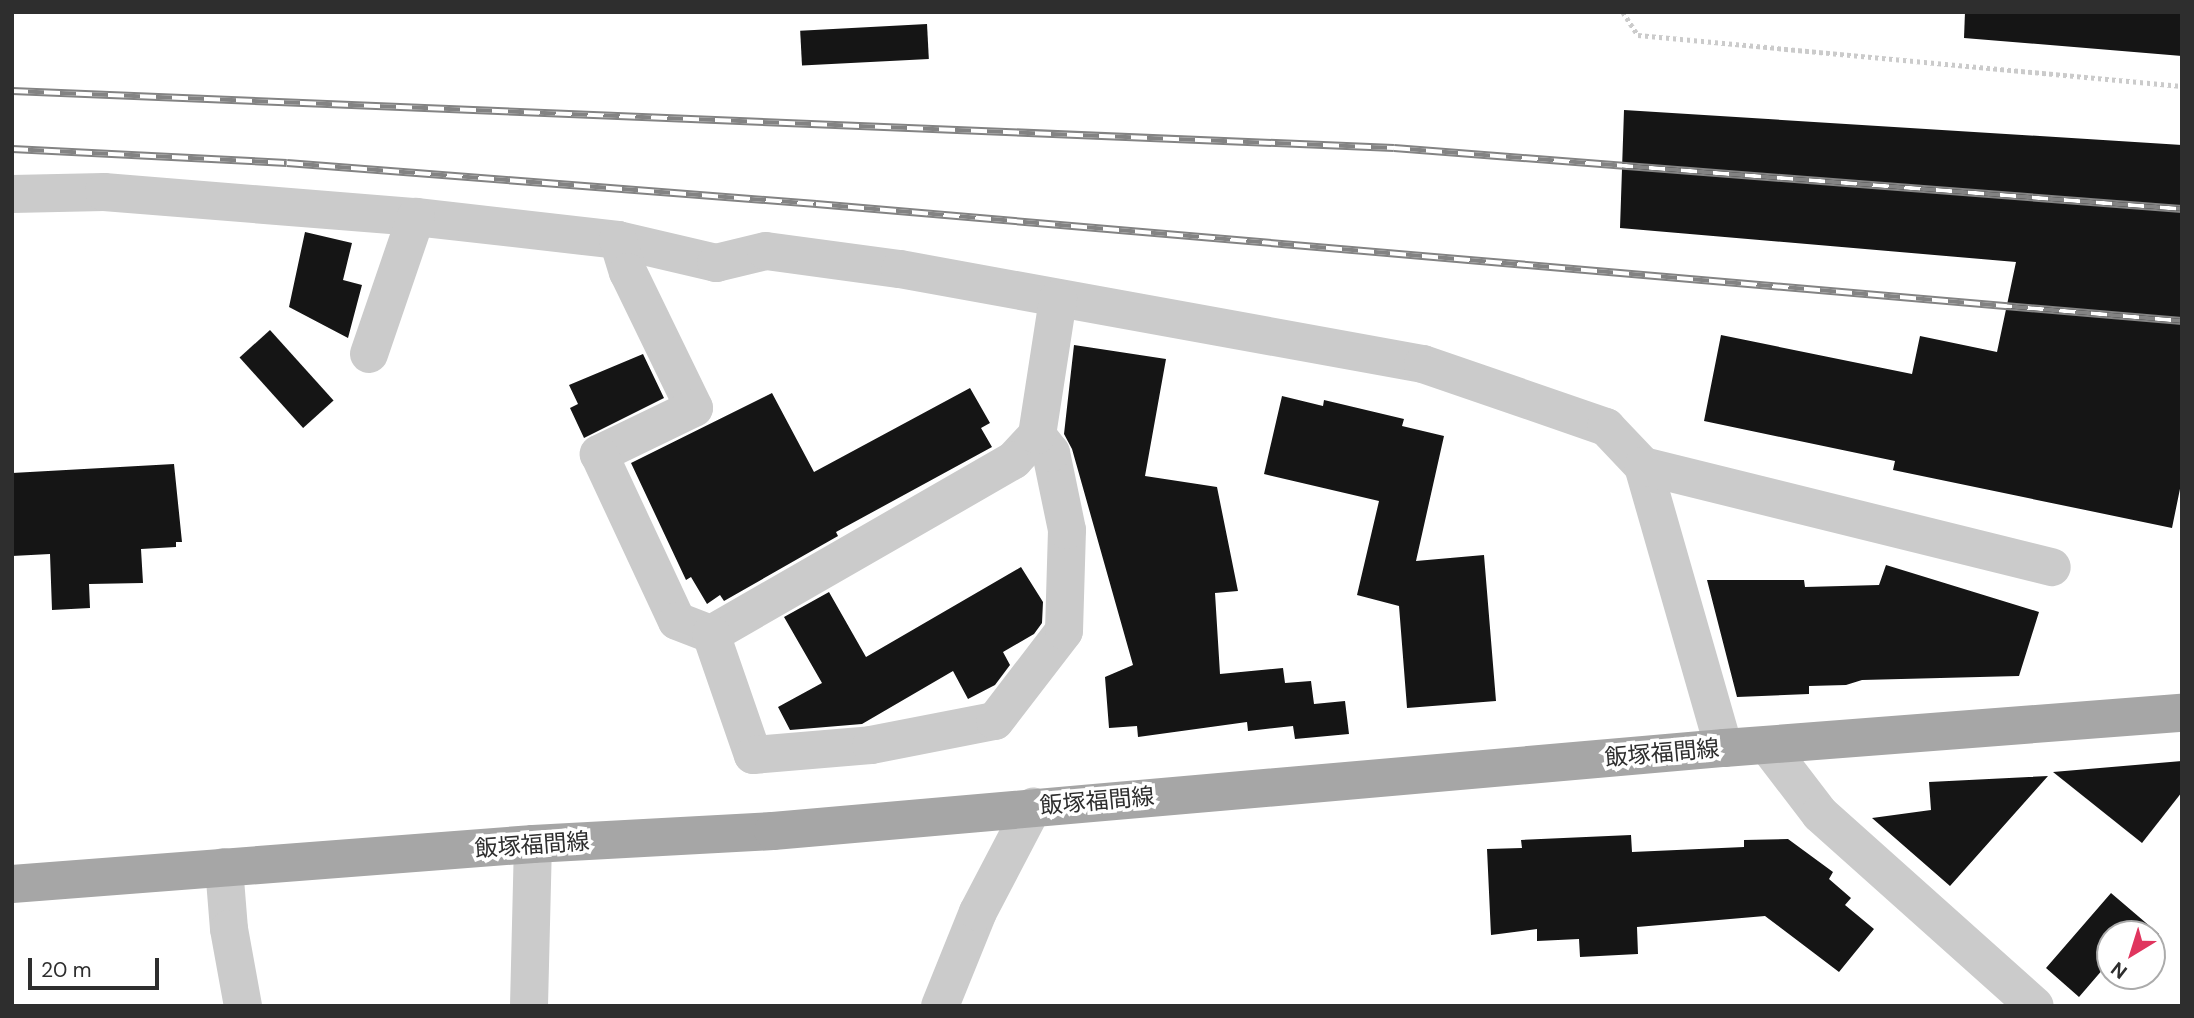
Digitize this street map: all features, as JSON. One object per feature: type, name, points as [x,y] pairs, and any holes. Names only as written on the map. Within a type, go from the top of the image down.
[{"type":"main road","name":"飯塚福間線","points":[[12,884],[533,844],[774,831],[1724,748],[2182,713]]},
{"type":"street","points":[[12,194],[104,192],[416,217],[618,240],[716,263],[766,251],[900,269],[1423,364],[1606,427],[1643,466],[1724,748]]},
{"type":"street","points":[[369,354],[416,217]]},
{"type":"street","points":[[618,240],[628,272],[694,408],[599,454],[677,621],[711,635],[753,755],[870,746],[995,721],[1064,631],[1067,530],[1051,453],[1037,435]]},
{"type":"street","points":[[711,635],[1014,460],[1037,435],[1058,299]]},
{"type":"street","points":[[1643,466],[2052,567]]},
{"type":"street","points":[[1768,746],[1820,814],[2035,1006]]},
{"type":"street","points":[[940,1006],[978,912],[1033,807]]},
{"type":"street","points":[[529,1006],[533,844]]},
{"type":"street","points":[[224,867],[243,1006]]},
{"type":"path","points":[[1623,12],[1638,35],[2182,86]]},
{"type":"building","points":[[1965,12],[2182,12],[2182,56],[1964,38]]},
{"type":"building","points":[[927,24],[929,59],[802,66],[800,31]]},
{"type":"building","points":[[1624,110],[2182,145],[2182,479],[2172,528],[1893,470],[1895,461],[1704,421],[1721,335],[1912,374],[1920,336],[1997,352],[2016,262],[1620,228]]},
{"type":"building","points":[[305,232],[352,243],[343,280],[362,285],[348,338],[289,307]]},
{"type":"building","points":[[270,330],[334,401],[303,428],[240,357]]},
{"type":"building","points":[[1074,345],[1166,359],[1145,476],[1217,487],[1238,591],[1215,593],[1220,674],[1283,668],[1285,683],[1311,681],[1314,704],[1345,701],[1349,734],[1295,739],[1293,726],[1248,731],[1247,722],[1138,737],[1137,726],[1109,728],[1105,677],[1133,665],[1072,449],[1064,434]]},
{"type":"building","points":[[643,354],[664,398],[584,438],[570,408],[578,404],[569,385]]},
{"type":"building","points":[[970,388],[990,423],[981,428],[992,447],[836,532],[838,536],[724,601],[720,595],[707,604],[691,577],[686,580],[631,463],[772,393],[814,472]]},
{"type":"building","points":[[1282,396],[1323,406],[1324,400],[1404,419],[1402,426],[1444,436],[1416,561],[1484,555],[1496,701],[1407,708],[1399,606],[1357,595],[1379,501],[1264,474]]},
{"type":"building","points":[[174,464],[182,542],[176,542],[176,547],[141,549],[143,583],[89,584],[90,608],[52,610],[50,554],[12,556],[12,473]]},
{"type":"building","points":[[1886,565],[2039,612],[2019,676],[1862,680],[1846,685],[1809,686],[1809,694],[1737,697],[1707,580],[1804,580],[1805,587],[1879,585]]},
{"type":"building","points":[[1021,567],[1043,602],[1042,623],[1034,634],[1003,652],[1010,665],[995,685],[968,699],[953,671],[862,724],[790,730],[778,707],[822,683],[784,617],[829,592],[866,657]]},
{"type":"building","points":[[2182,761],[2182,792],[2142,843],[2053,772]]},
{"type":"building","points":[[2048,776],[1950,886],[1872,818],[1931,810],[1929,782]]},
{"type":"building","points":[[1631,835],[1632,852],[1744,847],[1744,840],[1788,839],[1833,872],[1829,879],[1851,898],[1845,905],[1874,929],[1839,972],[1765,916],[1637,927],[1638,954],[1580,957],[1579,939],[1537,941],[1537,929],[1491,935],[1487,849],[1522,848],[1521,840]]},
{"type":"building","points":[[2111,893],[2143,920],[2096,920],[2096,977],[2079,997],[2046,968]]},
{"type":"railway","points":[[12,91],[1394,148],[2182,209]]},
{"type":"railway","points":[[12,149],[287,163],[816,204],[2182,321]]}]
